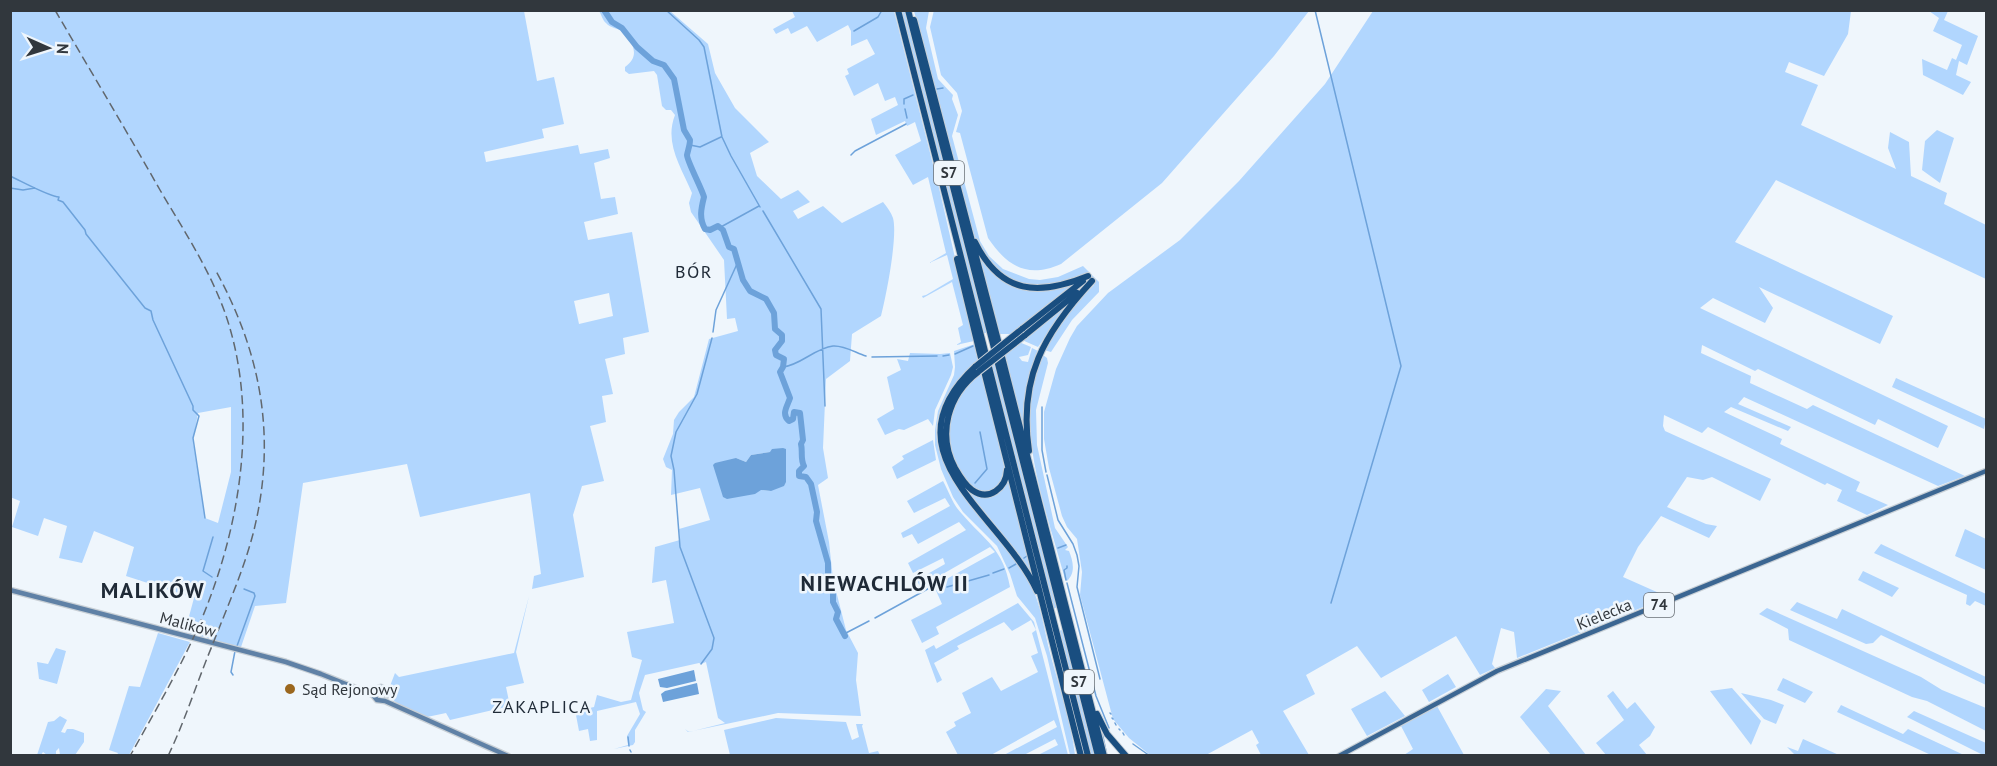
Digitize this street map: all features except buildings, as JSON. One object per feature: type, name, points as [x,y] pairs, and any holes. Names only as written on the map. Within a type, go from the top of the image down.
[{"type":"highway","name":"S7","points":[[898,10],[983,357]]},
{"type":"highway","name":"S7","points":[[909,10],[996,345]]},
{"type":"highway","points":[[909,10],[970,231],[993,334]]},
{"type":"highway","points":[[970,231],[983,257],[991,267],[1006,279],[1022,287],[1048,289],[1090,279]]},
{"type":"highway","points":[[1007,460],[1007,476],[999,490],[987,494],[971,489],[962,479],[952,460],[946,433],[949,414],[961,389],[1023,333],[1090,279]]},
{"type":"highway","points":[[1090,279],[1065,311],[1038,357],[1030,387],[1027,414],[1028,444],[1034,478],[1104,756]]},
{"type":"highway","name":"S7","points":[[1034,478],[999,358],[1098,756]]},
{"type":"highway","name":"S7","points":[[982,369],[1088,756]]},
{"type":"highway","points":[[982,369],[1007,460],[1080,756]]},
{"type":"highway","points":[[982,369],[956,386],[947,403],[940,426],[941,446],[954,478],[1017,555],[1042,603]]},
{"type":"highway","points":[[1089,694],[1104,729],[1126,756]]},
{"type":"main road","name":"Kielecka","points":[[1339,756],[1497,671],[1986,471]]},
{"type":"street","name":"Malików","points":[[10,590],[308,669],[373,693]]},
{"type":"street","points":[[396,706],[383,687],[377,687],[373,693],[377,700],[383,700],[396,706],[508,756]]},
{"type":"street","points":[[383,700],[387,695]]},
{"type":"shaded area","points":[[934,10],[1309,11],[1274,56],[1162,183],[1061,264],[1028,270],[1010,262],[988,238],[960,133],[956,132],[962,111],[957,93],[941,75],[930,27]]},
{"type":"shaded area","points":[[10,11],[524,11],[537,81],[554,77],[564,124],[542,129],[544,138],[484,152],[486,162],[578,145],[580,154],[608,149],[610,158],[594,163],[601,199],[615,197],[618,214],[584,222],[588,240],[632,232],[649,332],[623,338],[625,354],[605,359],[613,394],[602,396],[606,422],[590,426],[604,481],[582,486],[573,515],[584,577],[532,589],[534,576],[541,574],[530,493],[420,517],[407,464],[303,483],[286,603],[255,606],[240,650],[184,635],[194,598],[126,576],[134,547],[94,531],[82,563],[59,558],[67,526],[44,518],[38,536],[12,527],[20,501],[10,497]],"holes":[[[609,293],[613,316],[579,324],[574,301]],[[231,407],[231,472],[218,523],[205,518],[193,441],[198,413]]]},
{"type":"shaded area","points":[[599,11],[670,11],[708,44],[715,73],[735,108],[769,142],[750,153],[757,176],[781,199],[798,190],[810,202],[793,211],[798,219],[823,206],[842,223],[883,202],[893,218],[893,252],[881,316],[852,334],[850,361],[826,379],[823,448],[828,478],[818,485],[829,542],[833,579],[846,630],[858,653],[856,680],[861,716],[778,713],[694,731],[725,723],[718,718],[706,662],[645,675],[639,693],[643,710],[646,712],[635,730],[633,745],[614,749],[628,745],[627,736],[640,714],[636,702],[597,711],[597,740],[590,741],[588,729],[579,731],[577,711],[594,707],[597,695],[621,702],[631,700],[642,660],[632,657],[627,632],[674,623],[666,580],[652,583],[655,547],[680,540],[679,529],[710,520],[700,488],[671,495],[672,470],[666,467],[663,459],[673,434],[674,420],[694,397],[709,339],[738,331],[735,318],[727,319],[724,260],[691,212],[689,203],[692,193],[675,155],[671,135],[675,115],[671,110],[666,110],[662,106],[657,75],[654,71],[629,74],[625,71],[625,67],[633,59],[632,45],[623,32],[605,22]],"holes":[[[770,452],[771,491],[761,490],[736,458],[746,462],[751,455]]]},
{"type":"shaded area","points":[[792,11],[894,11],[940,192],[974,341],[956,345],[961,342],[958,328],[963,325],[952,282],[923,298],[922,296],[953,279],[947,255],[929,263],[946,253],[928,177],[913,185],[895,155],[921,141],[915,122],[907,126],[905,121],[876,135],[871,119],[898,105],[895,97],[885,101],[878,83],[854,96],[845,76],[849,74],[847,69],[875,54],[867,39],[851,46],[851,31],[848,25],[817,42],[807,26],[791,34],[788,28],[776,34],[773,29],[795,17]]},
{"type":"shaded area","points":[[900,11],[905,11],[986,333],[982,333]]},
{"type":"shaded area","points":[[914,11],[929,11],[926,28],[938,79],[953,95],[952,99],[958,115],[952,136],[980,241],[989,256],[1003,269],[1029,279],[1058,277],[1083,266],[1099,282],[1099,292],[1072,320],[1051,352],[1044,350],[1054,332],[1094,285],[1090,280],[1078,288],[1089,278],[1085,273],[1062,283],[1038,286],[1025,284],[1003,275],[986,259],[972,229]]},
{"type":"shaded area","points":[[1373,11],[1851,11],[1848,34],[1824,76],[1789,62],[1785,72],[1818,85],[1801,125],[1896,169],[1888,148],[1890,132],[1909,142],[1911,176],[1947,193],[1944,204],[1986,225],[1986,279],[1776,180],[1735,242],[1893,316],[1880,344],[1759,287],[1773,308],[1765,323],[1713,298],[1700,308],[1948,426],[1938,448],[1878,419],[1875,425],[1702,345],[1701,353],[1751,376],[1750,383],[1807,409],[1813,405],[1965,476],[1938,486],[1744,397],[1738,404],[1791,427],[1788,431],[1731,407],[1724,412],[1782,439],[1780,444],[1860,482],[1856,491],[1888,505],[1867,515],[1837,501],[1842,490],[1827,483],[1825,485],[1708,427],[1702,433],[1664,415],[1665,431],[1771,479],[1760,501],[1712,477],[1703,480],[1687,477],[1667,507],[1706,524],[1717,526],[1709,538],[1661,516],[1638,547],[1623,577],[1668,597],[1517,658],[1514,632],[1501,628],[1492,664],[1495,668],[1480,675],[1456,636],[1381,678],[1357,646],[1306,675],[1315,694],[1283,711],[1309,755],[1261,755],[1256,745],[1259,743],[1252,730],[1206,755],[1150,755],[1129,738],[1113,719],[1080,595],[1082,572],[1077,539],[1067,527],[1062,516],[1049,468],[1044,439],[1044,412],[1056,369],[1077,326],[1108,293],[1180,240],[1239,181],[1325,84]]},
{"type":"shaded area","points":[[1929,11],[1948,11],[1944,20],[1978,36],[1967,65],[1959,61],[1956,75],[1971,82],[1963,95],[1923,75],[1922,59],[1947,70],[1952,58],[1956,60],[1962,45],[1933,31],[1939,18]]},
{"type":"shaded area","points":[[1937,130],[1954,138],[1940,183],[1922,170],[1925,141]]},
{"type":"shaded area","points":[[976,248],[996,274],[1036,290],[1060,289],[1075,283],[1012,334],[999,334]]},
{"type":"shaded area","points":[[1072,299],[1038,347],[1022,340]]},
{"type":"shaded area","points":[[1019,342],[1031,347],[1028,355],[1019,357],[1022,361],[1028,362],[1032,348],[1038,351],[1030,383],[1025,440],[1003,356]]},
{"type":"shaded area","points":[[975,344],[979,360],[950,392],[937,422],[939,449],[950,476],[1012,554],[1034,591],[1068,717],[1075,755],[1070,755],[1047,656],[1035,618],[1017,596],[997,546],[963,512],[953,497],[941,469],[935,445],[935,430],[938,411],[954,375],[954,351]]},
{"type":"shaded area","points":[[910,353],[950,353],[953,367],[951,375],[935,410],[933,426],[928,419],[904,430],[899,429],[885,435],[877,419],[894,409],[887,377],[901,370],[897,359],[908,361]]},
{"type":"shaded area","points":[[1043,355],[1047,358],[1048,363],[1036,410],[1037,445],[1055,528],[1068,547],[1065,550],[1069,551],[1072,559],[1073,571],[1067,581],[1041,494],[1032,450],[1030,401]]},
{"type":"shaded area","points":[[995,362],[1058,607],[1052,609],[991,366]]},
{"type":"shaded area","points":[[978,369],[956,395],[948,411],[945,429],[947,452],[960,479],[975,494],[984,497],[992,496],[1001,490],[1008,479],[1008,474],[1036,580],[1013,547],[960,481],[946,454],[943,441],[946,414],[951,402],[958,390]]},
{"type":"shaded area","points":[[982,372],[1005,470],[997,490],[983,492],[969,485],[958,470],[948,436],[955,403],[965,388]]},
{"type":"shaded area","points":[[1896,378],[1986,419],[1984,429],[1892,387]]},
{"type":"shaded area","points":[[933,440],[936,460],[897,479],[892,467],[904,459],[902,456]]},
{"type":"shaded area","points":[[786,449],[784,486],[771,491],[761,490],[755,494],[727,499],[723,497],[713,465],[715,463],[736,458],[746,462],[751,455]]},
{"type":"shaded area","points":[[943,481],[959,510],[998,554],[1010,587],[936,627],[939,634],[922,643],[911,620],[942,604],[934,586],[995,552],[990,547],[920,587],[917,580],[945,564],[943,558],[913,573],[908,563],[966,530],[959,522],[918,544],[912,534],[903,538],[901,533],[950,506],[945,498],[914,513],[907,501]]},
{"type":"shaded area","points":[[1965,529],[1986,539],[1986,570],[1955,556]]},
{"type":"shaded area","points":[[1881,544],[1986,594],[1986,606],[1975,601],[1970,606],[1966,604],[1967,595],[1874,553]]},
{"type":"shaded area","points":[[1863,571],[1899,588],[1892,597],[1858,580]]},
{"type":"shaded area","points":[[529,596],[516,652],[524,683],[506,687],[510,706],[450,720],[446,713],[427,717],[398,704],[391,698],[390,686],[395,673],[399,677],[514,653]]},
{"type":"shaded area","points":[[1797,602],[1837,619],[1842,609],[1986,677],[1986,685],[1881,635],[1873,643],[1866,644],[1790,610]]},
{"type":"shaded area","points":[[1018,603],[1034,622],[1068,755],[1038,755],[1058,745],[1055,739],[1024,755],[1004,755],[1057,727],[1054,720],[991,755],[958,755],[946,732],[956,726],[954,722],[971,713],[962,693],[992,677],[1001,691],[1038,672],[1031,656],[1038,653],[1032,633],[1036,630],[1031,620],[1012,631],[1004,622],[957,646],[959,649],[934,663],[942,680],[937,683],[925,650],[934,645],[936,649]]},
{"type":"shaded area","points":[[1767,608],[1921,677],[1942,690],[1986,708],[1986,731],[1927,701],[1912,697],[1789,640],[1788,629],[1759,614]]},
{"type":"shaded area","points":[[1063,630],[1096,755],[1090,755],[1058,631]]},
{"type":"shaded area","points":[[158,633],[190,642],[129,755],[117,755],[118,753],[109,750],[129,686],[140,687]]},
{"type":"shaded area","points":[[56,648],[66,651],[57,684],[39,679],[37,662],[48,664]]},
{"type":"shaded area","points":[[694,670],[696,681],[667,688],[660,687],[658,679]]},
{"type":"shaded area","points":[[1448,674],[1456,687],[1429,702],[1422,690]]},
{"type":"shaded area","points":[[1783,678],[1813,692],[1805,703],[1777,690]]},
{"type":"shaded area","points":[[697,683],[699,694],[663,702],[661,694],[665,691]]},
{"type":"shaded area","points":[[1732,688],[1761,721],[1751,745],[1710,691]]},
{"type":"shaded area","points":[[1546,689],[1561,691],[1548,706],[1586,755],[1551,755],[1520,717]]},
{"type":"shaded area","points":[[1385,691],[1405,716],[1367,736],[1351,709]]},
{"type":"shaded area","points":[[1613,691],[1627,709],[1635,702],[1655,727],[1650,736],[1639,745],[1647,755],[1606,755],[1596,743],[1624,720],[1607,696]]},
{"type":"shaded area","points":[[1741,693],[1784,705],[1776,724],[1764,719]]},
{"type":"shaded area","points":[[1841,705],[1903,734],[1908,729],[1964,755],[1931,755],[1837,712]]},
{"type":"shaded area","points":[[1437,706],[1464,755],[1404,755],[1413,749],[1401,726]]},
{"type":"shaded area","points":[[1914,711],[1986,743],[1986,755],[1907,717]]},
{"type":"shaded area","points":[[60,716],[67,720],[61,732],[65,733],[67,729],[73,729],[84,733],[84,742],[75,755],[60,755],[59,748],[56,755],[47,755],[43,752],[37,755],[48,722]]},
{"type":"shaded area","points":[[776,718],[846,722],[852,740],[859,737],[856,724],[863,724],[869,753],[878,751],[880,755],[730,755],[724,730]]},
{"type":"shaded area","points":[[1803,739],[1839,755],[1795,755],[1787,747],[1798,751]]},
{"type":"waterway","points":[[604,10],[612,22],[622,28],[637,47],[653,61],[664,65],[674,79],[684,130],[690,140],[687,155],[704,197],[701,213],[703,225],[705,229],[710,230],[718,226],[723,230],[729,247],[734,249],[743,280],[750,291],[766,299],[774,313],[775,329],[782,335],[782,341],[775,350],[776,355],[784,359],[780,372],[790,398],[785,416],[789,421],[793,419],[794,412],[800,413],[804,466],[799,471],[799,476],[806,477],[811,484],[817,512],[816,521],[828,563],[833,602],[838,612],[836,619],[845,636]]},
{"type":"waterway","points":[[666,10],[704,47],[722,137],[760,207]]},
{"type":"waterway","points":[[854,31],[878,17],[882,10]]},
{"type":"waterway","points":[[1315,10],[1401,366],[1331,603]]},
{"type":"waterway","points":[[937,89],[943,88]]},
{"type":"waterway","points":[[904,104],[904,99],[913,95]]},
{"type":"waterway","points":[[905,109],[907,118]]},
{"type":"waterway","points":[[851,155],[906,124]]},
{"type":"waterway","points":[[690,145],[700,147],[721,137]]},
{"type":"waterway","points":[[10,176],[42,192],[59,197],[58,200],[63,202],[145,308],[151,311],[193,410],[199,416],[193,438],[205,518]]},
{"type":"waterway","points":[[10,188],[23,190],[35,188]]},
{"type":"waterway","points":[[719,228],[759,206]]},
{"type":"waterway","points":[[763,211],[821,309],[825,406]]},
{"type":"waterway","points":[[713,332],[716,310],[737,264]]},
{"type":"waterway","points":[[701,664],[712,649],[714,638],[680,547],[671,456],[676,432],[697,394],[712,338]]},
{"type":"waterway","points":[[783,367],[833,346],[846,348],[866,356]]},
{"type":"waterway","points":[[955,354],[973,346]]},
{"type":"waterway","points":[[943,356],[949,355]]},
{"type":"waterway","points":[[872,357],[937,356]]},
{"type":"waterway","points":[[1042,407],[1042,450],[1046,472]]},
{"type":"waterway","points":[[975,483],[987,469],[980,432]]},
{"type":"waterway","points":[[1047,475],[1058,520],[1077,555],[1079,566],[1077,587],[1100,679]]},
{"type":"waterway","points":[[212,577],[203,571],[213,537]]},
{"type":"waterway","points":[[1058,548],[1066,545]]},
{"type":"waterway","points":[[1009,568],[1016,564]]},
{"type":"waterway","points":[[1066,580],[1064,570],[1067,566]]},
{"type":"waterway","points":[[993,573],[1004,569]]},
{"type":"waterway","points":[[947,587],[989,575]]},
{"type":"waterway","points":[[1067,583],[1096,696],[1109,728]]},
{"type":"waterway","points":[[875,618],[933,586],[944,586]]},
{"type":"waterway","points":[[237,646],[255,596],[254,593],[244,589]]},
{"type":"waterway","points":[[844,634],[869,621]]},
{"type":"waterway","points":[[233,675],[231,672],[235,651]]},
{"type":"waterway","points":[[1102,732],[1107,756]]},
{"type":"waterway","points":[[628,737],[629,746]]},
{"type":"waterway","points":[[1133,744],[1150,756]]},
{"type":"railway","points":[[55,10],[203,263],[224,310],[235,349],[241,390],[243,431],[240,473],[234,514],[224,555],[196,632],[130,756]]},
{"type":"railway","points":[[168,756],[244,562],[253,534],[264,465],[261,399],[254,366],[245,334],[216,271]]},
{"type":"place","name":"Sąd Rejonowy","points":[[290,689]]},
{"type":"district","name":"BÓR","points":[[694,272]]},
{"type":"district","name":"NIEWACHLÓW II","points":[[885,583]]},
{"type":"district","name":"MALIKÓW","points":[[153,590]]},
{"type":"district","name":"ZAKAPLICA","points":[[542,707]]}]
